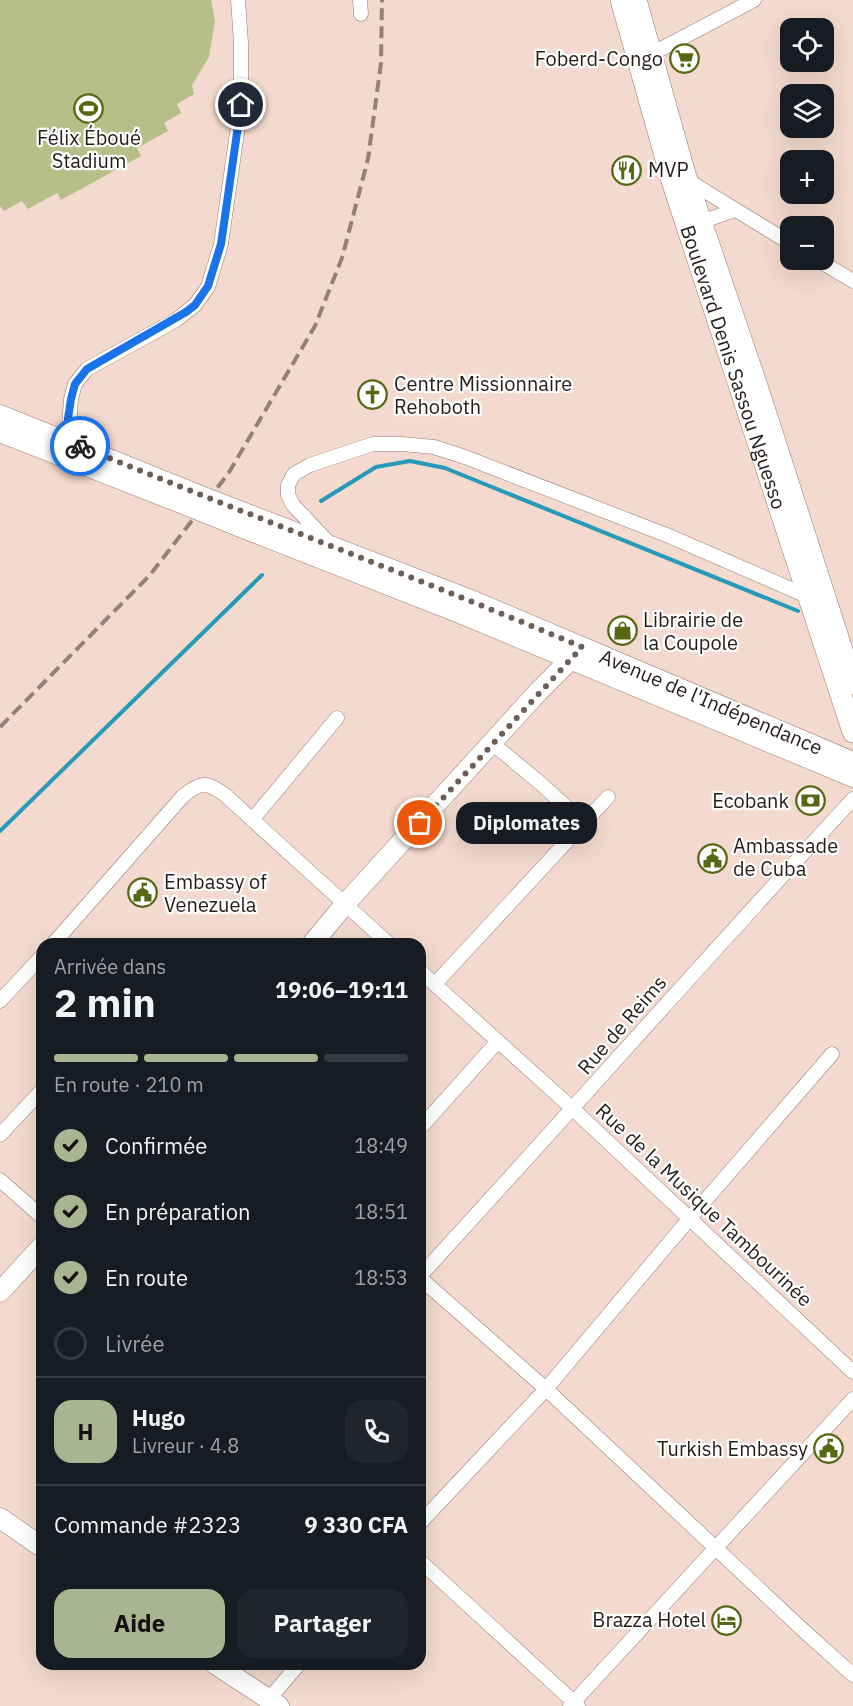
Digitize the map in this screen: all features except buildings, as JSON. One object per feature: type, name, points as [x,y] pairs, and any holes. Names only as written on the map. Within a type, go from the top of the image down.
[{"type":"main road","name":"Boulevard Denis Sassou Nguesso","points":[[621,0],[645,57]]},
{"type":"main road","name":"Boulevard Denis Sassou Nguesso","points":[[636,0],[645,57],[678,175],[853,684]]},
{"type":"main road","name":"Boulevard Denis Sassou Nguesso","points":[[695,224],[807,596],[853,732]]},
{"type":"main road","name":"Avenue de l'Indépendance","points":[[0,415],[68,441],[194,500]]},
{"type":"main road","name":"Avenue de l'Indépendance","points":[[0,432],[194,500],[466,616],[576,654],[853,762]]},
{"type":"main road","name":"Avenue de l'Indépendance","points":[[246,521],[331,546],[471,600],[576,654],[853,777]]},
{"type":"main road","points":[[317,938],[345,904],[576,654]]},
{"type":"main road","points":[[0,1292],[36,1253]]},
{"type":"main road","points":[[0,1518],[36,1543]]},
{"type":"main road","points":[[224,1670],[274,1703]]},
{"type":"street","points":[[68,441],[71,399],[75,384],[87,369],[176,320],[195,305],[208,286],[221,244],[241,105],[238,0]]},
{"type":"street","points":[[645,57],[754,0]]},
{"type":"street","points":[[678,175],[780,237]]},
{"type":"street","points":[[695,224],[735,210]]},
{"type":"street","points":[[834,270],[853,281]]},
{"type":"street","points":[[331,546],[293,505],[288,495],[288,484],[294,474],[310,465],[373,444],[434,447],[669,536],[807,596]]},
{"type":"street","points":[[252,820],[337,718]]},
{"type":"street","points":[[492,743],[583,822]]},
{"type":"street","points":[[60,938],[183,796],[202,783],[224,794],[382,938]]},
{"type":"street","points":[[435,984],[608,797]]},
{"type":"street","name":"Rue de Reims","points":[[426,1270],[717,946],[853,799]]},
{"type":"street","points":[[0,1001],[36,962]]},
{"type":"street","name":"Rue de la Musique Tambourinée","points":[[426,976],[573,1109],[853,1372]]},
{"type":"street","points":[[426,1122],[498,1041]]},
{"type":"street","points":[[426,1517],[546,1389],[832,1054]]},
{"type":"street","points":[[0,1135],[36,1096]]},
{"type":"street","points":[[0,1180],[36,1212]]},
{"type":"street","points":[[426,1282],[546,1389],[853,1676]]},
{"type":"street","points":[[426,1567],[574,1705],[853,1399]]},
{"type":"street","points":[[274,1703],[295,1670]]},
{"type":"green space","name":"Félix Éboué Stadium","points":[[0,0],[211,0],[215,21],[209,57],[192,85],[194,94],[177,104],[181,113],[164,123],[168,131],[137,148],[141,156],[61,200],[57,193],[28,209],[22,201],[4,211],[0,206]]},
{"type":"waterway","points":[[321,501],[376,467],[410,461],[445,468],[798,611]]},
{"type":"waterway","points":[[0,831],[262,575]]},
{"type":"railway","points":[[0,727],[150,575],[228,474],[315,326],[342,258],[368,159],[381,63],[382,0]]},
{"type":"way so far","points":[[80,446],[224,505],[471,600],[582,647],[420,823]]},
{"type":"place","name":"Foberd-Congo","points":[[684,59]]},
{"type":"place","name":"Félix Éboué Stadium","points":[[89,108]]},
{"type":"place","name":"MVP","points":[[627,170]]},
{"type":"place","name":"Centre Missionnaire Rehoboth","points":[[373,395]]},
{"type":"place","name":"Librairie de la Coupole","points":[[622,631]]},
{"type":"place","name":"Ecobank","points":[[810,801]]},
{"type":"place","name":"Diplomates","points":[[420,823]]},
{"type":"place","name":"Ambassade de Cuba","points":[[712,858]]},
{"type":"place","name":"Embassy of Venezuela","points":[[143,893]]},
{"type":"place","name":"Turkish Embassy","points":[[829,1449]]},
{"type":"place","name":"Brazza Hotel","points":[[727,1620]]},
{"type":"route","points":[[80,446],[68,441],[68,418],[75,384],[87,369],[176,320],[195,305],[208,286],[221,244],[241,105]]}]
